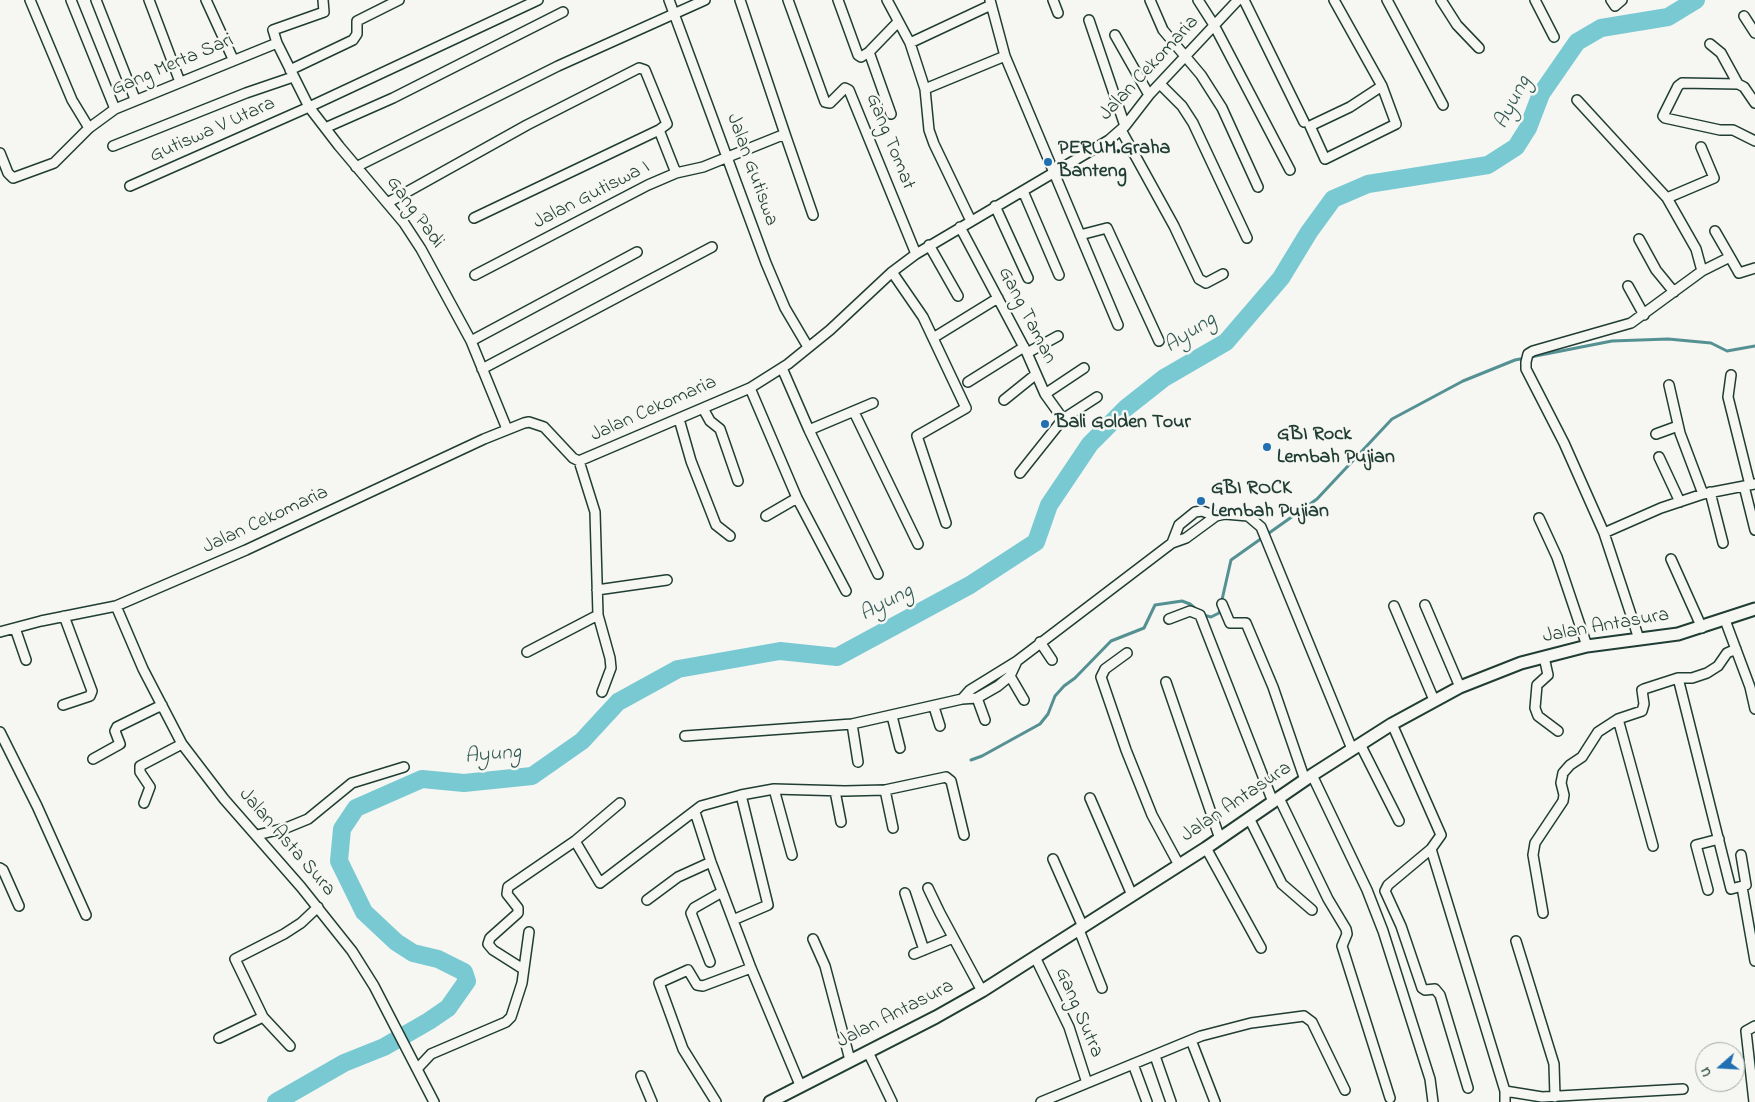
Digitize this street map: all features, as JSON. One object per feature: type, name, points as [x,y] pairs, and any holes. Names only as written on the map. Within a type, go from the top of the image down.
[{"type":"main road","name":"Jalan Antasura","points":[[770,1102],[786,1098],[800,1085],[868,1052],[982,991],[1220,839],[1308,777],[1434,700],[1514,665],[1588,646],[1702,628],[1755,609]]},
{"type":"street","points":[[30,0],[72,100],[89,128]]},
{"type":"street","points":[[71,0],[115,109]]},
{"type":"street","points":[[96,0],[135,99]]},
{"type":"street","points":[[149,0],[180,82]]},
{"type":"street","points":[[206,0],[233,59]]},
{"type":"street","name":"Gang Padi","points":[[323,0],[324,12],[273,30],[276,43],[309,108],[404,223],[421,249],[471,341],[507,429]]},
{"type":"street","points":[[113,146],[292,74],[354,40],[357,34],[357,21],[399,0]]},
{"type":"street","name":"Gutiswa V Utara","points":[[130,186],[309,108],[538,0]]},
{"type":"street","name":"Jalan Gutiswa","points":[[669,0],[778,293],[808,347]]},
{"type":"street","points":[[356,167],[558,66],[705,0]]},
{"type":"street","points":[[740,0],[812,215]]},
{"type":"street","name":"Gang Tomat","points":[[788,0],[825,102],[830,103],[845,88],[849,90],[916,254]]},
{"type":"street","points":[[838,0],[858,55],[861,57],[869,52],[898,22]]},
{"type":"street","points":[[887,0],[910,43],[925,89],[929,130],[971,221]]},
{"type":"street","points":[[1053,0],[1058,13]]},
{"type":"street","points":[[1150,0],[1163,30],[1201,74],[1222,108],[1258,187]]},
{"type":"street","points":[[1198,0],[1214,25],[1290,170]]},
{"type":"street","name":"Jalan Cekomaria","points":[[0,632],[64,616],[116,606],[246,550],[507,429],[524,423],[544,427],[573,458],[579,461],[678,418],[704,410],[750,388],[782,368],[892,272],[916,254],[995,206],[1099,147],[1123,128],[1149,95],[1238,0]]},
{"type":"street","points":[[1244,0],[1304,122]]},
{"type":"street","points":[[1334,0],[1382,86],[1396,124],[1325,159],[1310,126],[1350,107],[1382,86]]},
{"type":"street","points":[[1387,0],[1443,105]]},
{"type":"street","points":[[1441,0],[1457,25],[1479,48]]},
{"type":"street","points":[[1534,0],[1554,37]]},
{"type":"street","points":[[1611,0],[1616,6],[1622,0]]},
{"type":"street","points":[[910,43],[991,2],[1006,56],[1053,174],[1118,325]]},
{"type":"street","points":[[325,128],[393,98],[564,12]]},
{"type":"street","points":[[1744,16],[1755,33]]},
{"type":"street","points":[[1089,20],[1123,128],[1199,279],[1206,283],[1223,274]]},
{"type":"street","points":[[1115,35],[1149,95]]},
{"type":"street","name":"Gang Merta Sari","points":[[0,153],[8,173],[12,178],[16,177],[60,159],[89,128],[115,109],[135,99],[276,43]]},
{"type":"street","points":[[1710,44],[1721,53],[1738,84],[1746,90],[1755,103]]},
{"type":"street","points":[[869,52],[891,114]]},
{"type":"street","points":[[925,89],[1006,56]]},
{"type":"street","points":[[389,202],[527,125],[639,68],[644,70],[667,124],[659,130],[474,218]]},
{"type":"street","points":[[1160,84],[1182,106],[1193,123],[1248,238]]},
{"type":"street","points":[[1738,84],[1679,84],[1663,116],[1720,130],[1733,130],[1755,140]]},
{"type":"street","points":[[1578,100],[1667,198],[1696,249],[1702,271]]},
{"type":"street","points":[[659,130],[676,173]]},
{"type":"street","name":"Jalan Gutiswa I","points":[[476,275],[676,173],[703,167],[785,134]]},
{"type":"street","points":[[1667,198],[1714,178],[1701,147]]},
{"type":"street","points":[[1023,191],[1059,275]]},
{"type":"street","points":[[995,206],[1028,278]]},
{"type":"street","name":"Gang Taman","points":[[960,228],[1025,350],[1045,394],[1063,419]]},
{"type":"street","points":[[1080,235],[1106,228],[1159,340]]},
{"type":"street","points":[[1714,231],[1739,273],[1755,268]]},
{"type":"street","points":[[1639,239],[1656,270],[1674,292]]},
{"type":"street","points":[[929,246],[958,296]]},
{"type":"street","points":[[482,369],[712,247]]},
{"type":"street","points":[[471,341],[637,252]]},
{"type":"street","points":[[1639,639],[1604,533],[1564,443],[1526,370],[1526,362],[1528,354],[1533,352],[1621,326],[1644,315],[1702,271],[1730,257]]},
{"type":"street","points":[[892,272],[914,303],[966,408],[917,436],[946,523]]},
{"type":"street","points":[[1628,286],[1644,315]]},
{"type":"street","points":[[933,338],[998,298]]},
{"type":"street","points":[[968,382],[1025,350],[1058,336]]},
{"type":"street","points":[[782,368],[809,430],[878,574]]},
{"type":"street","points":[[1045,394],[1084,368]]},
{"type":"street","points":[[1004,400],[1035,375]]},
{"type":"street","points":[[1731,375],[1728,397],[1750,485],[1755,530]]},
{"type":"street","points":[[1669,385],[1678,426],[1707,493],[1723,543]]},
{"type":"street","points":[[750,388],[797,498],[846,591]]},
{"type":"street","points":[[1020,473],[1063,419],[1097,397]]},
{"type":"street","points":[[809,430],[873,403]]},
{"type":"street","points":[[704,410],[710,421],[720,429],[738,481]]},
{"type":"street","points":[[854,412],[918,544]]},
{"type":"street","points":[[678,418],[691,460],[716,525],[730,536]]},
{"type":"street","points":[[1656,434],[1678,426]]},
{"type":"street","points":[[1659,457],[1680,502]]},
{"type":"street","points":[[579,461],[595,512],[598,615],[611,668],[607,684],[602,692]]},
{"type":"street","points":[[1604,533],[1707,493],[1750,485]]},
{"type":"street","points":[[766,516],[797,498]]},
{"type":"street","points":[[1172,543],[1179,526],[1195,512],[1202,511],[1216,516]]},
{"type":"street","points":[[962,699],[970,690],[1016,661],[1172,543],[1186,538],[1216,516],[1243,514],[1256,521],[1261,528],[1356,747],[1399,821]]},
{"type":"street","points":[[1539,518],[1557,557],[1588,646]]},
{"type":"street","points":[[1671,559],[1702,628]]},
{"type":"street","points":[[597,590],[667,580]]},
{"type":"street","points":[[1222,604],[1230,623],[1246,623],[1308,777],[1367,890],[1380,922],[1430,1079],[1433,1102]]},
{"type":"street","points":[[1425,605],[1460,687]]},
{"type":"street","name":"Jalan Asta Sura","points":[[116,606],[182,744],[224,799],[318,907],[363,967],[434,1102]]},
{"type":"street","points":[[1394,606],[1434,700]]},
{"type":"street","points":[[1169,619],[1190,611],[1200,615],[1276,800],[1328,899],[1346,929],[1347,934],[1342,946],[1390,1098]]},
{"type":"street","points":[[528,652],[598,615]]},
{"type":"street","points":[[63,705],[90,696],[92,691],[64,616]]},
{"type":"street","points":[[1725,620],[1750,687],[1755,709]]},
{"type":"street","points":[[15,628],[26,660]]},
{"type":"street","points":[[1040,642],[1052,660]]},
{"type":"street","points":[[1543,913],[1534,854],[1535,843],[1563,801],[1564,795],[1561,783],[1563,773],[1570,765],[1582,757],[1598,732],[1618,719],[1642,711],[1644,689],[1678,678],[1692,678],[1707,673],[1718,666],[1727,653],[1736,649]]},
{"type":"street","points":[[1127,653],[1105,669],[1101,677],[1113,715],[1152,815],[1179,865]]},
{"type":"street","points":[[1544,657],[1548,675],[1536,685],[1535,708],[1538,716],[1558,731]]},
{"type":"street","points":[[686,736],[852,724],[934,707],[962,699],[977,698],[998,686],[1010,676],[1016,661]]},
{"type":"street","points":[[1010,676],[1024,700]]},
{"type":"street","points":[[1678,678],[1730,888],[1746,884],[1741,855]]},
{"type":"street","points":[[1166,682],[1220,839]]},
{"type":"street","points":[[977,698],[985,720]]},
{"type":"street","points":[[93,759],[120,744],[116,730],[117,727],[162,705]]},
{"type":"street","points":[[934,707],[940,726]]},
{"type":"street","points":[[892,716],[900,748]]},
{"type":"street","points":[[1618,719],[1653,846]]},
{"type":"street","points":[[852,724],[858,762]]},
{"type":"street","points":[[1392,724],[1441,834],[1432,849],[1388,885],[1385,891],[1401,926],[1422,988],[1425,990],[1435,989],[1440,994],[1468,1088]]},
{"type":"street","points":[[0,732],[37,806],[86,915]]},
{"type":"street","points":[[144,803],[150,787],[140,772],[140,766],[182,744]]},
{"type":"street","points":[[257,835],[286,828],[308,819],[352,783],[404,767]]},
{"type":"street","points":[[575,841],[600,882],[701,806],[741,795],[774,789],[885,790],[949,778],[964,835]]},
{"type":"street","points":[[774,789],[792,855]]},
{"type":"street","points":[[885,790],[893,828]]},
{"type":"street","points":[[835,791],[841,822]]},
{"type":"street","points":[[733,920],[768,905],[741,795]]},
{"type":"street","points":[[1090,798],[1132,895]]},
{"type":"street","points":[[524,969],[493,950],[488,944],[490,938],[518,913],[518,908],[507,890],[521,878],[575,841],[620,803]]},
{"type":"street","points":[[695,812],[711,862],[751,968],[800,1085]]},
{"type":"street","points":[[1249,818],[1282,884],[1312,910]]},
{"type":"street","points":[[1708,890],[1696,845],[1719,839]]},
{"type":"street","points":[[1206,848],[1261,948]]},
{"type":"street","points":[[1432,849],[1505,1091],[1505,1102]]},
{"type":"street","points":[[1053,859],[1081,928],[1102,988]]},
{"type":"street","points":[[647,900],[678,877],[711,862]]},
{"type":"street","points":[[0,868],[3,870],[19,906]]},
{"type":"street","points":[[1742,886],[1755,960]]},
{"type":"street","points":[[928,888],[982,991]]},
{"type":"street","points":[[710,962],[691,913],[694,908],[722,892]]},
{"type":"street","points":[[905,893],[924,950]]},
{"type":"street","points":[[290,1046],[263,1017],[235,960],[301,923],[318,907]]},
{"type":"street","points":[[417,1069],[431,1054],[442,1047],[506,1022],[515,1010],[524,969],[529,932]]},
{"type":"street","points":[[914,954],[953,938]]},
{"type":"street","points":[[813,939],[825,966],[850,1060]]},
{"type":"street","points":[[1516,941],[1554,1064],[1555,1097]]},
{"type":"street","name":"Gang Sutra","points":[[1034,957],[1063,1014],[1087,1083]]},
{"type":"street","points":[[716,1102],[683,1050],[659,983],[688,970],[698,985],[703,986],[751,968]]},
{"type":"street","points":[[1045,1101],[1201,1036],[1252,1024],[1304,1016],[1312,1022],[1345,1090]]},
{"type":"street","points":[[219,1038],[263,1017]]},
{"type":"street","points":[[1754,1102],[1746,1031],[1755,1026]]},
{"type":"street","points":[[1191,1040],[1215,1102]]},
{"type":"street","points":[[868,1052],[892,1102]]},
{"type":"street","points":[[1155,1056],[1171,1102]]},
{"type":"street","points":[[1133,1064],[1147,1102]]},
{"type":"street","points":[[641,1076],[652,1102]]},
{"type":"street","points":[[1505,1091],[1542,1099],[1683,1089]]},
{"type":"waterway","name":"Ayung","points":[[276,1102],[344,1063],[384,1047],[429,1021],[448,1008],[467,981],[464,972],[438,959],[413,953],[396,942],[364,912],[339,861],[342,829],[356,808],[422,779],[464,783],[532,776],[582,741],[618,702],[678,669],[780,651],[837,657],[970,585],[1036,542],[1049,505],[1090,444],[1126,408],[1164,378],[1226,342],[1281,278],[1309,232],[1333,199],[1368,184],[1488,165],[1516,147],[1528,128],[1541,94],[1577,42],[1601,28],[1668,17],[1696,0]]},
{"type":"waterway","points":[[971,760],[982,756],[1040,724],[1048,714],[1055,696],[1064,686],[1075,678],[1111,641],[1144,628],[1155,605],[1182,601],[1190,604],[1203,615],[1211,617],[1219,613],[1231,560],[1317,499],[1392,419],[1463,381],[1515,360],[1612,341],[1668,339],[1711,343],[1727,351],[1755,346]]},
{"type":"place","name":"PERUM.Graha Banteng","points":[[1048,162]]},
{"type":"place","name":"Bali Golden Tour","points":[[1045,424]]},
{"type":"place","name":"GBI Rock Lembah Pujian","points":[[1267,447]]},
{"type":"place","name":"GBI ROCK Lembah Pujian","points":[[1201,501]]}]
